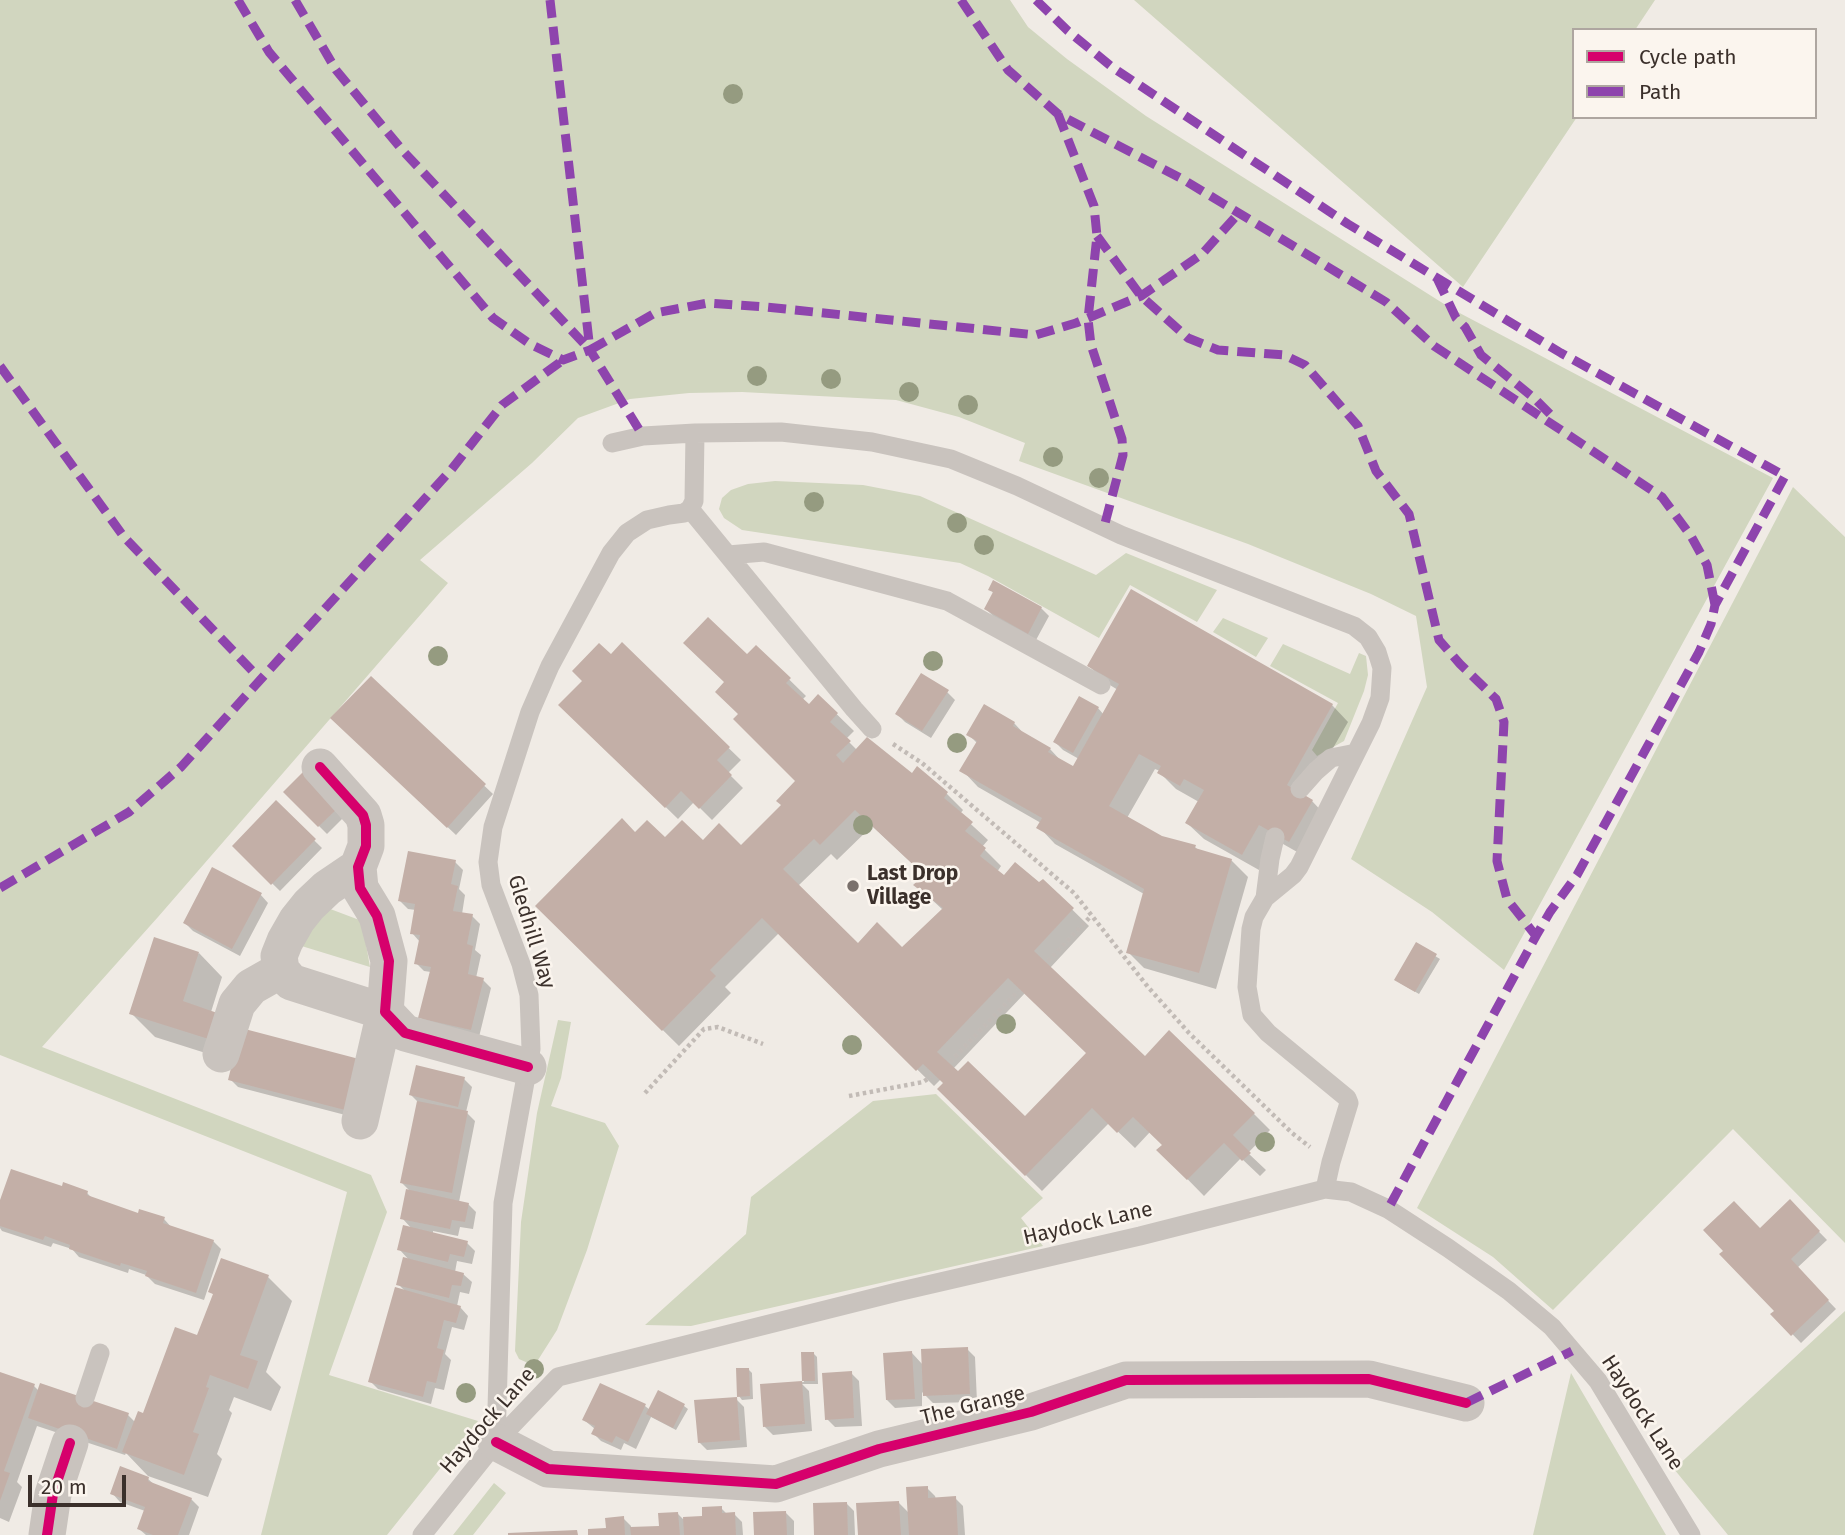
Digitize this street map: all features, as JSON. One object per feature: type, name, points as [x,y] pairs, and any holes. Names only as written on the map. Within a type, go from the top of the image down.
[{"type":"street","points":[[320,768],[363,815],[366,846],[358,867],[360,888],[377,916],[389,961],[386,1012],[360,1121]]},
{"type":"street","points":[[358,867],[327,888],[297,920],[279,956],[281,970],[291,982],[386,1012],[405,1033],[528,1067]]},
{"type":"street","points":[[221,1054],[237,1004],[251,987],[281,970]]},
{"type":"street","name":"The Grange","points":[[496,1442],[548,1469],[776,1484],[879,1449],[1031,1412],[1126,1380],[1369,1379],[1466,1403]]},
{"type":"street","points":[[47,1535],[53,1494],[71,1439]]},
{"type":"lane","points":[[612,443],[643,436],[781,432],[872,442],[951,459],[1017,486],[1121,535],[1354,626],[1368,637],[1382,668],[1380,698],[1371,723],[1299,867],[1265,898],[1254,917],[1251,929],[1247,987],[1252,1015],[1268,1033],[1349,1103],[1325,1189]]},
{"type":"lane","points":[[695,433],[694,500],[690,509],[872,729]]},
{"type":"lane","name":"Gledhill Way","points":[[496,1442],[503,1203],[531,1049],[529,995],[521,964],[491,885],[488,862],[493,827],[530,712],[550,666],[611,554],[627,533],[647,520],[684,513],[690,509]]},
{"type":"lane","points":[[728,555],[764,552],[947,601],[1101,685]]},
{"type":"lane","points":[[1300,789],[1331,758],[1356,753]]},
{"type":"lane","points":[[1265,898],[1275,837]]},
{"type":"lane","name":"Haydock Lane","points":[[422,1535],[496,1442],[558,1377],[871,1298],[1140,1236],[1325,1189],[1351,1192],[1388,1209],[1509,1291],[1552,1328],[1598,1381],[1691,1535]]},
{"type":"lane","points":[[85,1398],[100,1353]]},
{"type":"path","points":[[872,729],[922,763],[1074,893],[1148,987],[1189,1033],[1292,1133],[1331,1162]]},
{"type":"path","points":[[1048,961],[1091,916]]},
{"type":"path","points":[[950,1062],[1018,991]]},
{"type":"path","points":[[645,1093],[704,1029],[718,1027],[764,1044]]},
{"type":"path","points":[[849,1096],[923,1082],[932,1076]]},
{"type":"green space","points":[[0,0],[1010,0],[1028,27],[1146,116],[1452,309],[1773,478],[1504,970],[1432,912],[1351,859],[1427,687],[1416,616],[1371,594],[1248,544],[1019,461],[1025,443],[959,417],[896,400],[742,392],[689,393],[630,399],[578,418],[532,463],[420,560],[448,583],[42,1047],[371,1175],[387,1212],[329,1375],[478,1421],[387,1535],[261,1535],[347,1192],[0,1055]]},
{"type":"green space","points":[[1134,0],[1655,0],[1636,28],[1572,28],[1572,119],[1576,119],[1463,287]]},
{"type":"green space","points":[[775,481],[863,485],[920,496],[1096,575],[1126,553],[1217,590],[1197,622],[1130,585],[1099,638],[960,563],[742,530],[724,518],[719,509],[722,498],[731,490],[748,484]]},
{"type":"green space","points":[[1793,487],[1845,537],[1845,1243],[1733,1129],[1553,1310],[1493,1257],[1417,1208]]},
{"type":"green space","points":[[1223,618],[1268,638],[1256,657],[1213,632]]},
{"type":"green space","points":[[1283,644],[1350,674],[1359,653],[1366,656],[1368,675],[1364,691],[1344,741],[1317,756],[1312,750],[1338,703],[1270,666]]},
{"type":"green space","points":[[325,907],[362,921],[370,967],[295,944]]},
{"type":"green space","points":[[558,1020],[571,1022],[561,1078],[551,1106],[605,1123],[619,1146],[587,1250],[557,1330],[538,1360],[528,1363],[519,1359],[515,1351],[521,1222],[537,1113]]},
{"type":"green space","points":[[936,1094],[1043,1198],[1021,1218],[1043,1246],[691,1326],[645,1325],[746,1234],[751,1197],[873,1101]]},
{"type":"green space","points":[[1845,1311],[1845,1535],[1728,1535],[1674,1469]]},
{"type":"green space","points":[[1571,1373],[1666,1535],[1533,1535]]},
{"type":"green space","points":[[494,1483],[506,1493],[473,1535],[453,1535]]},
{"type":"building","points":[[993,580],[1042,607],[1028,634],[984,609],[993,592],[988,590]]},
{"type":"building","points":[[1131,589],[1333,704],[1287,785],[1313,800],[1289,842],[1259,825],[1242,855],[1185,823],[1204,790],[1184,779],[1180,786],[1157,773],[1161,766],[1139,754],[1109,806],[1162,836],[1232,859],[1199,973],[1126,953],[1144,889],[1036,828],[1042,818],[959,771],[977,741],[966,735],[984,704],[1015,722],[1013,726],[1051,748],[1048,752],[1073,766],[1119,684],[1087,666]]},
{"type":"building","points":[[708,617],[747,654],[756,645],[791,678],[786,683],[809,704],[818,694],[838,713],[830,722],[851,741],[836,755],[843,763],[867,737],[912,773],[917,766],[948,792],[944,798],[973,822],[965,831],[986,848],[980,856],[1004,875],[1015,862],[1039,882],[1043,879],[1074,908],[1034,951],[1145,1056],[1169,1030],[1255,1113],[1233,1135],[1251,1153],[1242,1161],[1224,1143],[1187,1180],[1156,1150],[1162,1145],[1133,1117],[1117,1133],[1092,1108],[1025,1176],[937,1089],[943,1083],[923,1064],[916,1071],[762,918],[710,970],[716,976],[662,1031],[535,906],[622,818],[635,832],[647,820],[665,837],[682,820],[703,840],[719,823],[741,845],[781,805],[776,801],[795,781],[733,719],[738,714],[715,692],[724,682],[683,643]],"holes":[[[855,810],[924,875],[913,885],[943,908],[902,947],[877,922],[858,943],[783,869],[814,839],[820,845]],[[1008,978],[1086,1053],[1025,1116],[968,1061],[958,1071],[937,1052]]]},
{"type":"building","points":[[622,642],[730,747],[717,760],[732,775],[699,809],[681,791],[665,808],[558,705],[582,681],[572,671],[599,643],[611,654]]},
{"type":"building","points":[[921,673],[949,690],[922,731],[895,714]]},
{"type":"building","points":[[371,676],[486,784],[447,828],[330,718]]},
{"type":"building","points":[[1079,696],[1099,707],[1073,753],[1053,742]]},
{"type":"building","points":[[304,771],[339,807],[318,827],[283,792]]},
{"type":"building","points":[[276,800],[316,839],[271,885],[232,846]]},
{"type":"building","points":[[408,851],[456,860],[451,884],[458,886],[453,911],[473,914],[467,944],[473,946],[468,974],[484,978],[471,1030],[418,1018],[431,967],[414,964],[420,935],[410,934],[415,904],[398,901]]},
{"type":"building","points":[[212,867],[262,893],[232,949],[183,923]]},
{"type":"building","points":[[154,937],[199,952],[183,1001],[223,1015],[215,1041],[129,1014]]},
{"type":"building","points":[[1416,942],[1437,954],[1415,992],[1394,980]]},
{"type":"building","points":[[241,1028],[359,1059],[345,1110],[228,1080]]},
{"type":"building","points":[[416,1065],[465,1077],[458,1107],[409,1095]]},
{"type":"building","points":[[417,1101],[468,1111],[452,1193],[400,1183]]},
{"type":"building","points":[[11,1169],[62,1186],[63,1182],[88,1191],[87,1195],[138,1213],[139,1209],[165,1217],[163,1223],[214,1240],[196,1293],[145,1276],[147,1271],[121,1263],[120,1266],[69,1249],[70,1245],[45,1236],[43,1240],[0,1226],[0,1200]]},
{"type":"building","points":[[406,1189],[469,1203],[465,1222],[452,1220],[450,1229],[400,1219]]},
{"type":"building","points":[[1790,1199],[1820,1231],[1791,1259],[1829,1300],[1791,1336],[1770,1314],[1774,1311],[1719,1254],[1723,1251],[1703,1230],[1734,1201],[1760,1228]]},
{"type":"building","points":[[403,1225],[468,1241],[464,1257],[450,1254],[448,1262],[397,1250]]},
{"type":"building","points":[[403,1257],[464,1273],[461,1286],[452,1285],[449,1298],[396,1285]]},
{"type":"building","points":[[221,1258],[269,1275],[240,1355],[258,1361],[248,1389],[210,1375],[206,1387],[209,1388],[193,1432],[199,1434],[184,1475],[122,1452],[138,1411],[143,1413],[175,1327],[197,1335],[213,1294],[208,1292]]},
{"type":"building","points":[[395,1287],[461,1306],[456,1323],[444,1320],[437,1348],[444,1350],[436,1383],[427,1381],[423,1397],[368,1382]]},
{"type":"building","points":[[968,1347],[970,1394],[923,1396],[921,1349]]},
{"type":"building","points":[[912,1351],[915,1399],[886,1400],[883,1353]]},
{"type":"building","points":[[801,1352],[814,1352],[815,1381],[802,1381]]},
{"type":"building","points":[[736,1368],[749,1368],[750,1396],[737,1397]]},
{"type":"building","points":[[852,1371],[854,1418],[825,1420],[822,1373]]},
{"type":"building","points":[[0,1372],[35,1384],[4,1471],[10,1473],[0,1501]]},
{"type":"building","points":[[802,1381],[805,1424],[763,1427],[760,1384]]},
{"type":"building","points":[[40,1383],[129,1413],[117,1449],[28,1418]]},
{"type":"building","points":[[600,1383],[646,1404],[628,1442],[616,1436],[612,1443],[591,1434],[595,1426],[582,1420]]},
{"type":"building","points":[[658,1390],[685,1404],[673,1428],[646,1414]]},
{"type":"building","points":[[737,1397],[740,1440],[698,1443],[694,1400]]},
{"type":"building","points":[[120,1466],[149,1477],[148,1481],[192,1498],[178,1535],[153,1535],[137,1529],[145,1507],[110,1494]]},
{"type":"building","points":[[928,1486],[928,1498],[956,1496],[958,1535],[909,1535],[906,1487]]},
{"type":"building","points":[[899,1501],[901,1535],[858,1535],[856,1503]]},
{"type":"building","points":[[847,1502],[848,1535],[814,1535],[813,1503]]},
{"type":"building","points":[[722,1506],[722,1513],[735,1512],[736,1535],[684,1535],[683,1517],[702,1516],[702,1507]]},
{"type":"building","points":[[786,1511],[787,1535],[754,1535],[753,1512]]},
{"type":"building","points":[[678,1512],[680,1535],[631,1535],[630,1527],[659,1526],[658,1513]]},
{"type":"building","points":[[624,1516],[625,1535],[588,1535],[588,1529],[606,1528],[605,1518]]},
{"type":"building","points":[[577,1530],[578,1535],[508,1535],[508,1533]]},
{"type":"marked path","points":[[238,0],[269,52],[493,318],[530,344],[563,360],[590,350],[643,436]]},
{"type":"marked path","points":[[295,0],[336,70],[404,152],[590,350]]},
{"type":"marked path","points":[[550,0],[590,350]]},
{"type":"marked path","points":[[961,0],[1008,70],[1058,114],[1184,180],[1386,302],[1434,346],[1662,497],[1691,536],[1707,565],[1715,605]]},
{"type":"marked path","points":[[1036,0],[1112,67],[1348,224],[1561,353],[1785,476],[1715,605],[1711,624],[1699,652],[1577,875],[1536,936],[1388,1209]]},
{"type":"marked path","points":[[1058,114],[1094,206],[1097,236],[1088,319],[1091,345],[1122,439],[1123,455],[1104,527]]},
{"type":"marked path","points":[[590,350],[655,313],[708,303],[1036,335],[1076,323],[1141,296],[1202,254],[1239,213]]},
{"type":"marked path","points":[[1097,236],[1141,296],[1188,338],[1218,350],[1284,355],[1305,365],[1358,426],[1376,471],[1409,514],[1439,640],[1496,699],[1504,722],[1497,861],[1507,899],[1536,936]]},
{"type":"marked path","points":[[1437,278],[1456,318],[1465,327],[1481,355],[1554,418]]},
{"type":"marked path","points":[[0,888],[129,812],[181,767],[451,470],[502,405],[563,360]]},
{"type":"marked path","points":[[0,366],[124,537],[261,680]]},
{"type":"marked path","points":[[1466,1403],[1572,1351]]},
{"type":"cycle path","points":[[320,767],[363,815],[366,825],[366,846],[358,867],[360,888],[377,916],[389,961],[385,1012],[405,1033],[528,1067]]},
{"type":"cycle path","points":[[496,1442],[548,1469],[776,1484],[879,1449],[1031,1412],[1126,1380],[1369,1379],[1466,1403]]},
{"type":"cycle path","points":[[47,1535],[53,1494],[70,1443]]},
{"type":"place","name":"Last Drop Village","points":[[853,886]]}]
